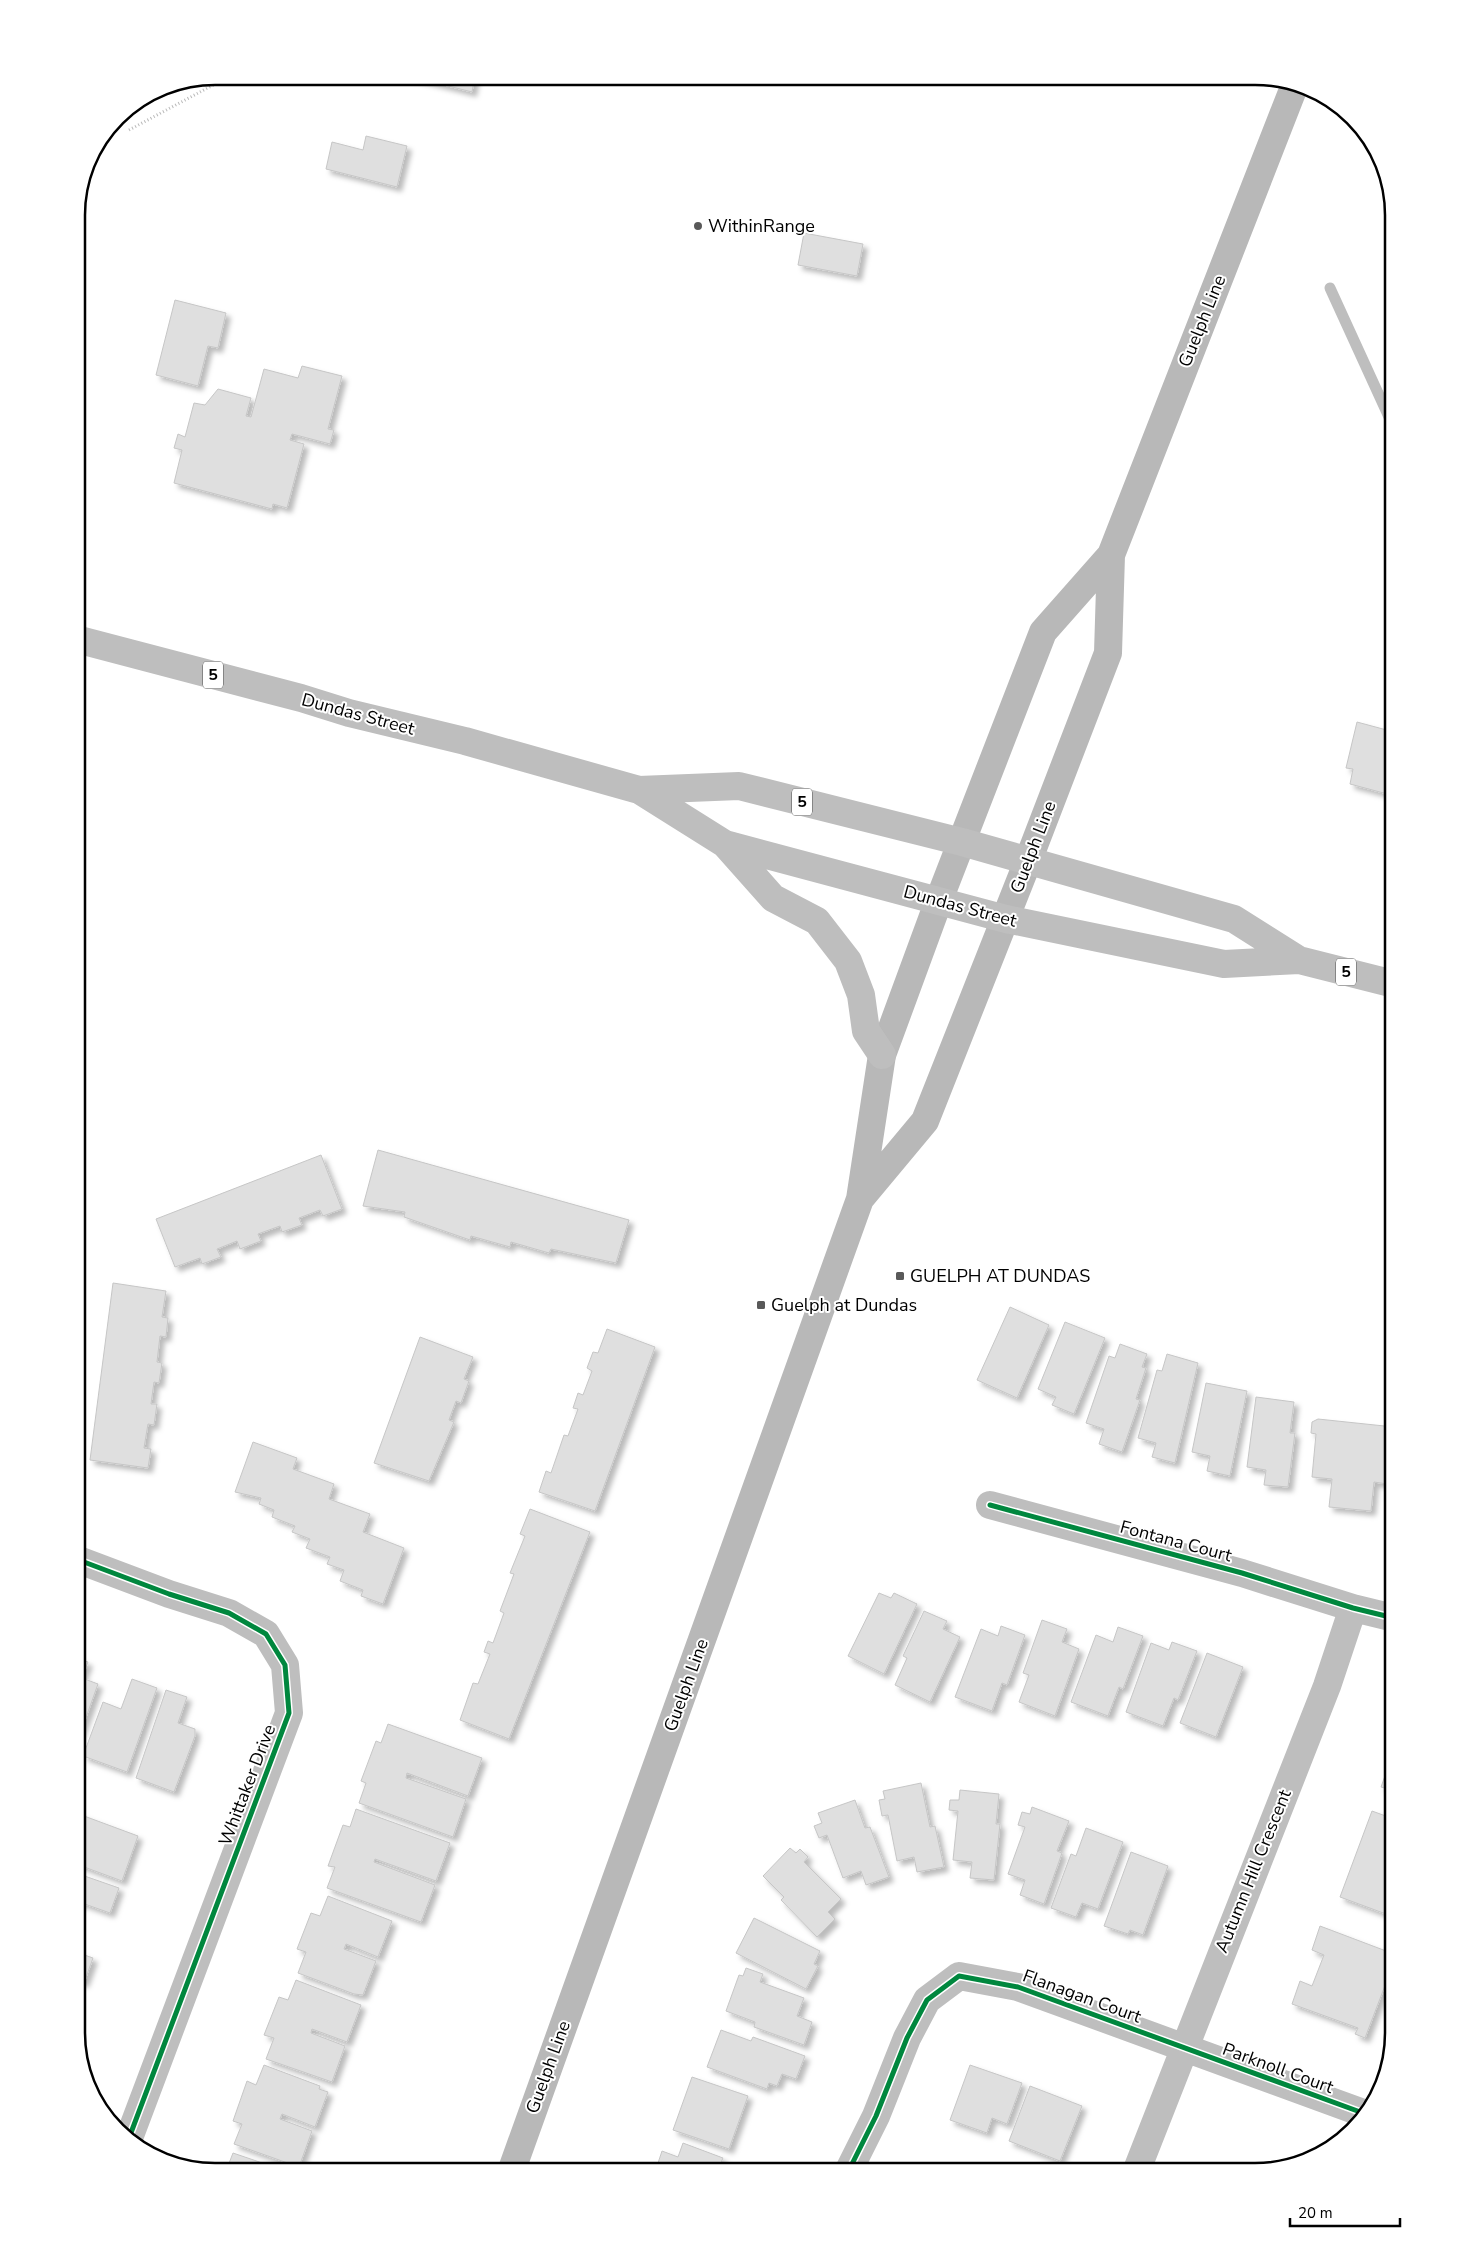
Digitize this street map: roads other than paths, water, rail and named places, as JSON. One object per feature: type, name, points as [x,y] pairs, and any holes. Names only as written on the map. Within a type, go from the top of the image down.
[{"type":"main road","name":"Guelph Line","points":[[860,1199],[925,1121],[1006,919],[1108,652],[1111,555],[1292,91]]},
{"type":"main road","name":"Guelph Line","points":[[514,2163],[860,1199],[882,1055],[939,900],[1043,632],[1111,555]]},
{"type":"street","name":"Dundas Street","points":[[85,641],[301,698],[349,713],[465,741],[638,790],[725,844],[1006,919],[1224,964],[1299,960],[1385,982]]},
{"type":"street","name":"Dundas Street","points":[[638,790],[740,786],[962,842],[1234,919],[1299,960]]},
{"type":"street","points":[[725,844],[773,898],[817,921],[848,961],[860,995],[866,1031],[882,1055]]},
{"type":"street","name":"Fontana Court","points":[[990,1505],[1242,1573],[1352,1608]]},
{"type":"street","name":"Whittaker Drive","points":[[85,1562],[169,1594],[229,1613],[266,1634],[285,1666],[289,1713],[131,2132]]},
{"type":"street","points":[[1352,1608],[1385,1616]]},
{"type":"street","name":"Autumn Hill Crescent","points":[[1139,2163],[1326,1686],[1352,1608]]},
{"type":"street","name":"Flanagan Court","points":[[852,2163],[876,2116],[907,2038],[927,2000],[959,1976],[1018,1987],[1183,2048]]},
{"type":"street","name":"Parknoll Court","points":[[1183,2048],[1358,2112]]},
{"type":"waterway","points":[[1330,288],[1385,408]]},
{"type":"place","name":"WithinRange","points":[[698,226]]},
{"type":"place","name":"GUELPH AT DUNDAS","points":[[900,1276]]},
{"type":"place","name":"Guelph at Dundas","points":[[761,1305]]}]
